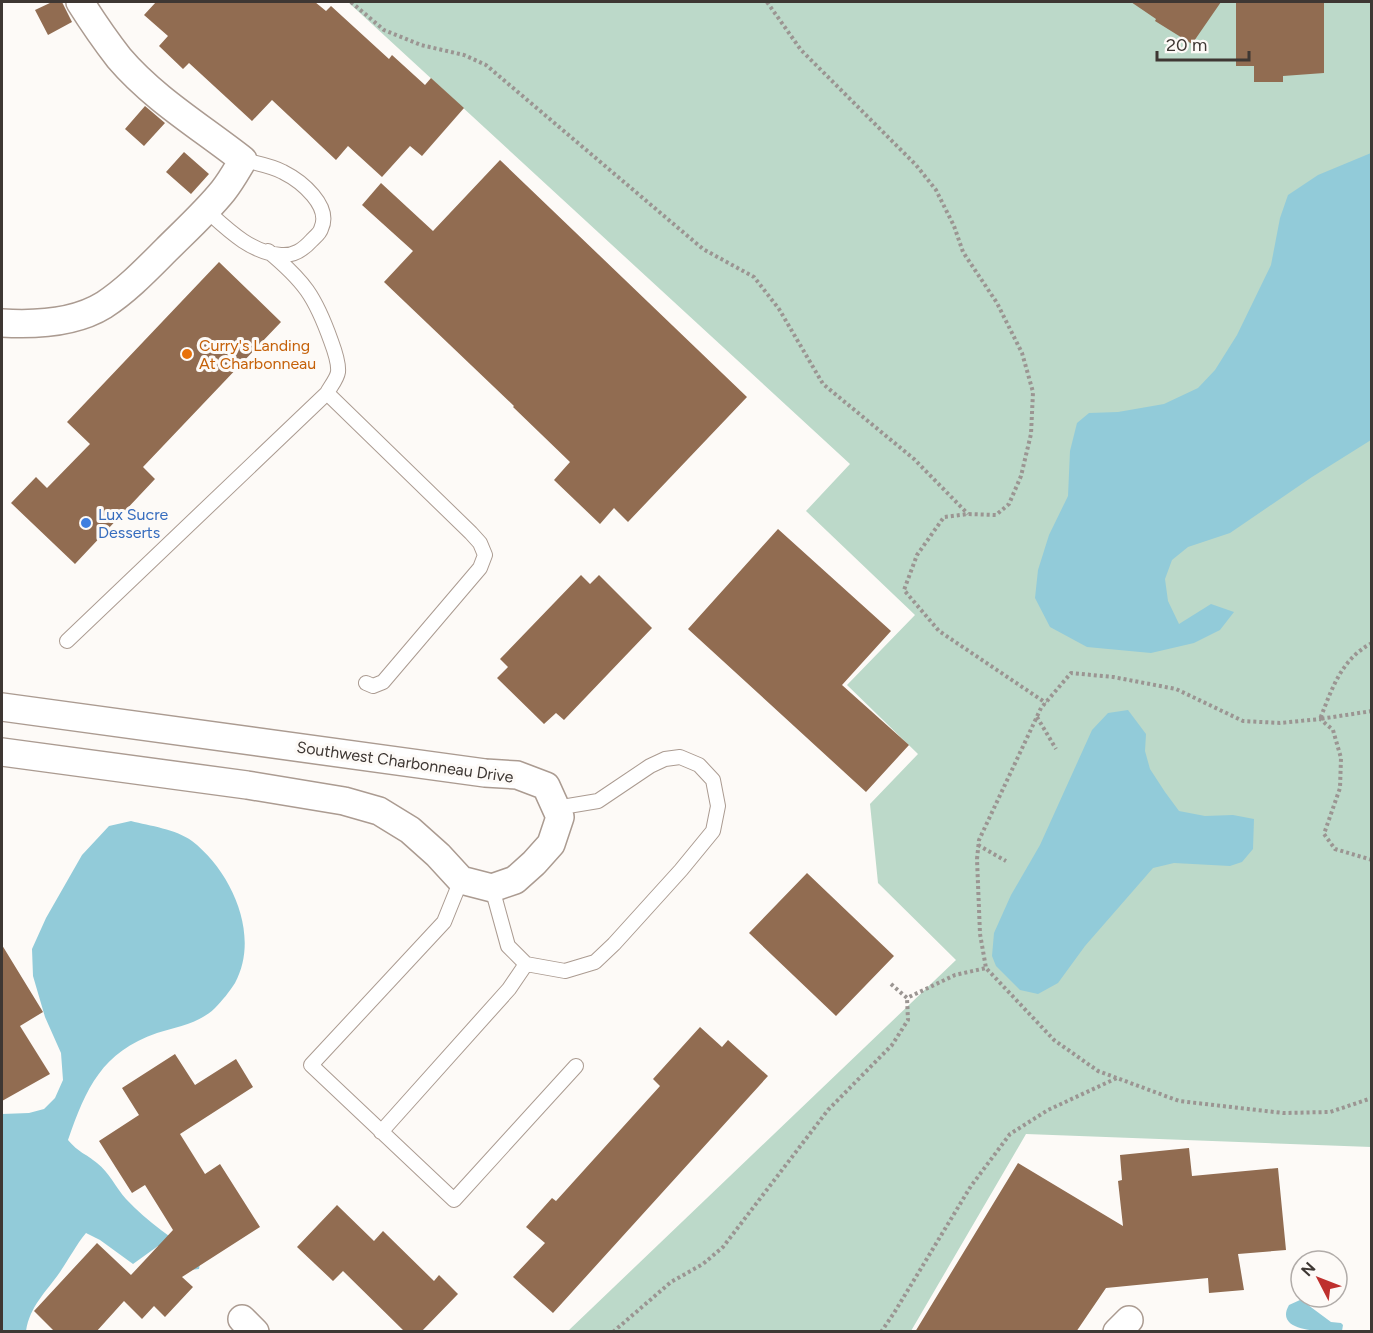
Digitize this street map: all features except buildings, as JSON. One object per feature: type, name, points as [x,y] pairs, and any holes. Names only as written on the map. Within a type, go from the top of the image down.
[{"type":"street","points":[[2,323],[24,325],[52,322],[103,305],[144,273],[206,210],[225,189],[243,160],[146,85],[114,51],[80,2]]},
{"type":"street","name":"Southwest Charbonneau Drive","points":[[2,707],[485,773],[517,775],[546,786],[556,808]]},
{"type":"street","points":[[2,752],[247,785],[344,801],[379,811],[410,830],[461,880],[492,888],[515,880],[550,844],[560,817],[556,808]]},
{"type":"lane","points":[[206,210],[234,235],[268,252],[280,255],[296,254],[322,228],[322,212],[304,186],[282,171],[243,160]]},
{"type":"lane","points":[[67,641],[327,393],[338,373],[334,350],[323,318],[307,288],[268,252]]},
{"type":"lane","points":[[327,393],[471,533],[480,543],[485,555],[480,568],[383,682],[374,686],[366,684]]},
{"type":"lane","points":[[492,888],[508,946],[526,964],[566,971],[595,962],[614,944],[706,840],[713,831],[718,806],[713,780],[699,765],[680,757],[665,759],[650,766],[598,801],[556,808]]},
{"type":"lane","points":[[461,880],[444,922],[311,1065],[454,1200],[576,1066]]},
{"type":"lane","points":[[381,1132],[509,989],[526,964]]},
{"type":"path","points":[[351,2],[384,30],[421,45],[464,55],[486,65],[703,249],[754,277],[778,309],[823,384],[914,459],[968,514]]},
{"type":"path","points":[[767,2],[801,50],[916,165],[936,189],[954,226],[963,252],[997,303],[1022,353],[1033,392],[1031,434],[1021,476],[1009,504],[996,515],[968,514],[944,517],[917,555],[904,590],[939,631],[1046,703]]},
{"type":"path","points":[[1320,719],[1336,678],[1357,651],[1371,643]]},
{"type":"path","points":[[1371,711],[1280,723],[1243,722],[1176,689],[1113,677],[1071,673],[1037,716],[995,801],[979,840],[977,859],[980,934],[986,968],[1054,1040],[1098,1071],[1179,1101],[1283,1113],[1330,1112],[1371,1098]]},
{"type":"path","points":[[1037,716],[1056,749]]},
{"type":"path","points":[[1320,719],[1333,730],[1341,758],[1340,788],[1324,834],[1335,849],[1371,860]]},
{"type":"path","points":[[978,845],[1006,861]]},
{"type":"path","points":[[907,998],[955,975],[986,968]]},
{"type":"path","points":[[613,1332],[671,1282],[703,1264],[723,1247],[828,1110],[892,1045],[908,1020],[907,998],[891,984]]},
{"type":"path","points":[[881,1332],[971,1186],[1010,1134],[1048,1110],[1118,1078]]},
{"type":"green space","points":[[348,2],[1371,2],[1371,1147],[1026,1134],[911,1331],[568,1331],[956,960],[878,883],[870,804],[918,754],[847,685],[915,615],[806,511],[850,464]]},
{"type":"water","points":[[1371,153],[1371,440],[1230,533],[1188,547],[1172,560],[1165,579],[1168,601],[1179,624],[1211,604],[1234,612],[1220,630],[1194,643],[1151,653],[1087,647],[1050,627],[1035,598],[1038,570],[1049,535],[1068,496],[1070,451],[1077,423],[1089,413],[1118,412],[1164,404],[1198,388],[1215,370],[1237,335],[1271,265],[1280,218],[1288,195],[1318,175]]},
{"type":"water","points":[[1128,710],[1146,734],[1145,751],[1150,769],[1179,811],[1205,816],[1233,815],[1254,819],[1253,849],[1242,862],[1230,866],[1174,863],[1153,868],[1085,946],[1058,983],[1038,994],[1020,990],[996,966],[992,956],[994,933],[1011,895],[1040,845],[1092,730],[1108,713]]},
{"type":"water","points":[[131,821],[186,837],[219,869],[230,886],[243,925],[245,945],[242,964],[233,986],[209,1013],[188,1024],[138,1041],[109,1061],[90,1088],[68,1140],[109,1175],[126,1199],[143,1215],[201,1257],[199,1269],[183,1271],[158,1246],[133,1264],[100,1240],[86,1233],[35,1307],[26,1331],[2,1331],[2,1114],[29,1113],[44,1109],[55,1098],[63,1080],[61,1053],[45,1017],[33,976],[32,949],[46,918],[82,855],[109,826]]},
{"type":"water","points":[[1289,1305],[1289,1309],[1313,1309],[1331,1322],[1341,1323],[1342,1331],[1303,1329],[1288,1321],[1286,1314]]},
{"type":"place","name":"Curry's Landing At Charbonneau","points":[[187,354]]},
{"type":"place","name":"Lux Sucre Desserts","points":[[86,523]]}]
